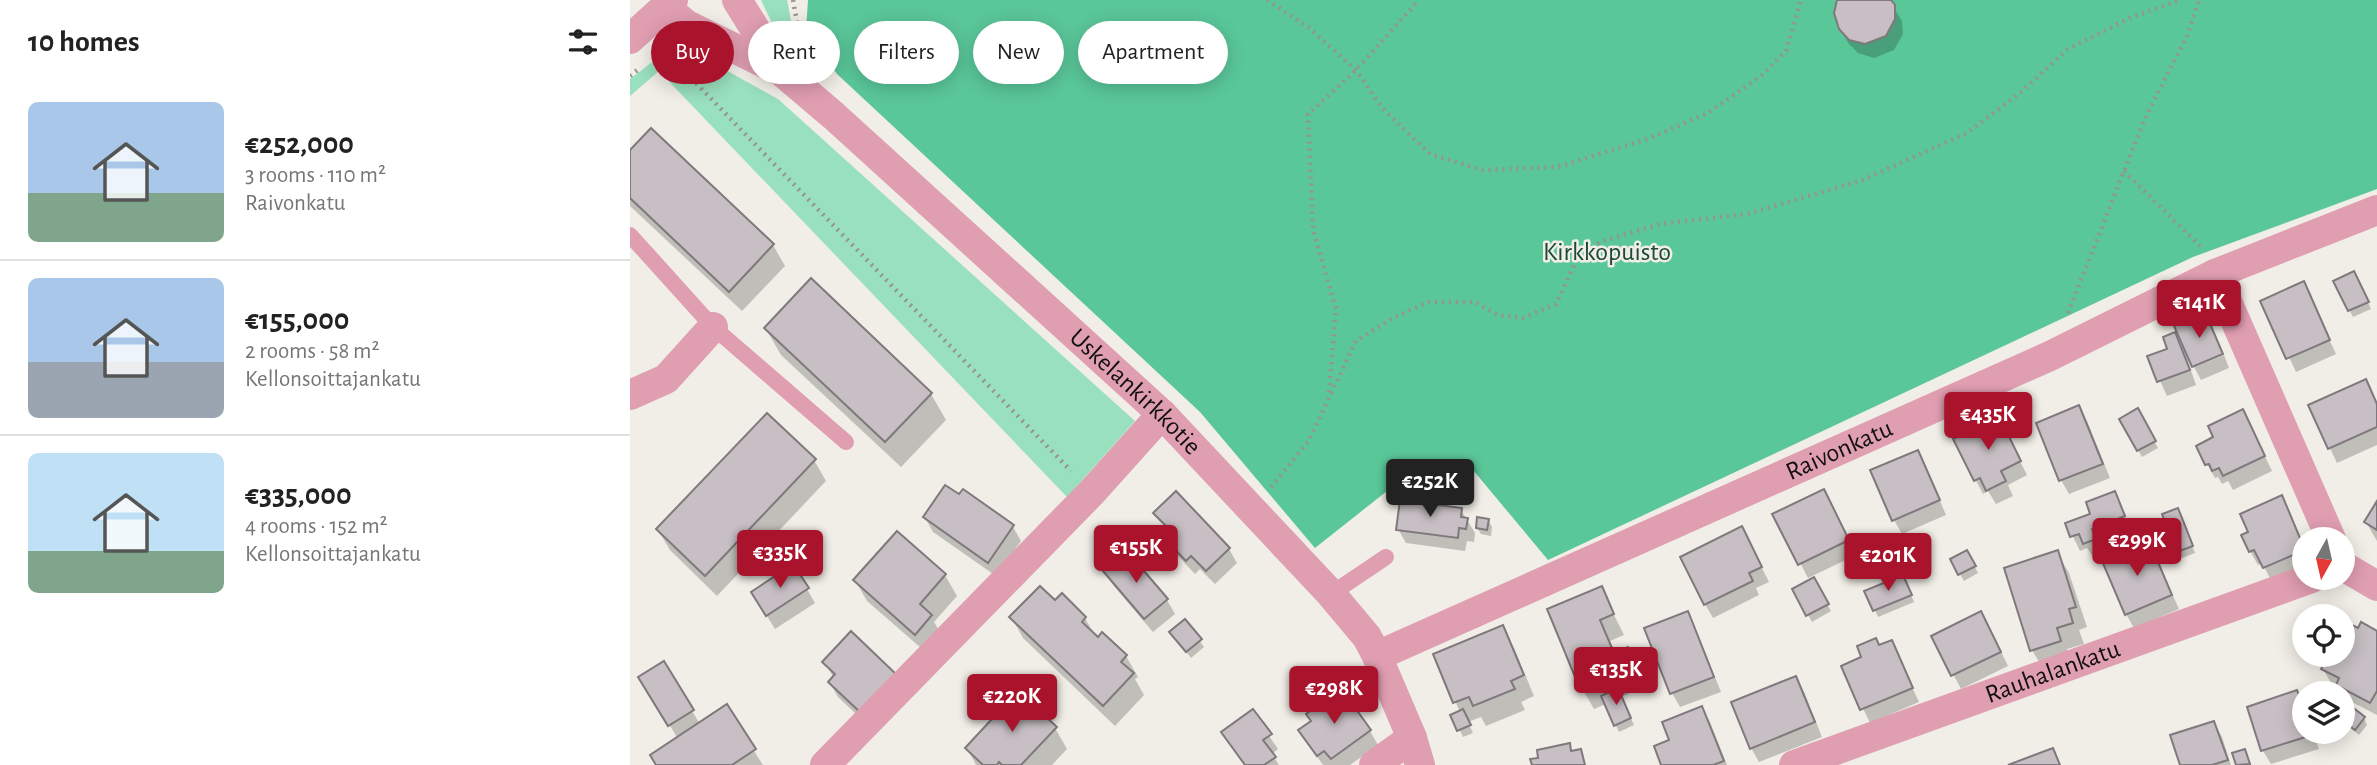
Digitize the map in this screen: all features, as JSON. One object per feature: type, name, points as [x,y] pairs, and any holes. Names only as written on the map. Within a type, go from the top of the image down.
[{"type":"street","name":"Uskelankirkkotie","points":[[737,0],[750,21]]},
{"type":"street","name":"Uskelankirkkotie","points":[[669,3],[687,25],[748,55]]},
{"type":"street","points":[[630,39],[669,3]]},
{"type":"street","name":"Uskelankirkkotie","points":[[796,84],[1162,414],[1331,594],[1367,637],[1416,752]]},
{"type":"street","name":"Raivonkatu","points":[[1377,656],[2050,356],[2212,264],[2377,210]]},
{"type":"street","points":[[2212,264],[2326,527]]},
{"type":"street","points":[[630,396],[666,379],[713,327]]},
{"type":"street","points":[[825,765],[1092,492],[1162,414]]},
{"type":"street","points":[[2356,574],[2377,586]]},
{"type":"street","name":"Rauhalankatu","points":[[1794,765],[2292,585]]},
{"type":"street","points":[[1374,765],[1416,752]]},
{"type":"lane","points":[[630,235],[713,327],[846,442]]},
{"type":"lane","points":[[1331,594],[1386,557]]},
{"type":"path","points":[[1267,0],[1308,27],[1356,70],[1382,107],[1430,154],[1482,170],[1558,167],[1650,138],[1707,113],[1762,75],[1786,51],[1801,0]]},
{"type":"path","points":[[1329,396],[1336,309],[1313,230],[1308,114],[1356,70],[1419,0]]},
{"type":"path","points":[[1277,480],[1308,442],[1356,341],[1393,318],[1428,302],[1475,302],[1498,315],[1523,318],[1556,304],[1578,257],[1600,242],[1660,224],[1747,214],[1863,180],[1967,133],[2021,92],[2068,49],[2132,17],[2181,0]]},
{"type":"path","points":[[2050,356],[2145,118],[2187,36],[2199,0]]},
{"type":"path","points":[[697,84],[1092,492]]},
{"type":"path","points":[[2124,171],[2212,264]]},
{"type":"green space","points":[[761,0],[787,0],[791,21],[771,21]]},
{"type":"green space","name":"Kirkkopuisto","points":[[808,0],[2377,0],[2377,189],[2193,257],[1548,560],[1468,464],[1411,472],[1315,548],[1200,412],[840,77],[840,21],[807,21]]},
{"type":"green space","points":[[651,63],[651,78],[630,96],[630,79]]},
{"type":"green space","points":[[734,75],[778,99],[1135,421],[1067,497],[671,84],[734,84]]},
{"type":"building","points":[[1837,0],[1891,0],[1895,5],[1895,19],[1886,36],[1865,44],[1849,40],[1839,29],[1834,13]]},
{"type":"building","points":[[651,128],[774,244],[729,292],[630,198],[630,150]]},
{"type":"building","points":[[2354,271],[2369,302],[2348,311],[2333,281]]},
{"type":"building","points":[[811,278],[932,393],[885,442],[764,328]]},
{"type":"building","points":[[2304,281],[2330,340],[2286,359],[2260,301]]},
{"type":"building","points":[[2205,312],[2223,354],[2192,367],[2174,326]]},
{"type":"building","points":[[2175,332],[2190,370],[2157,382],[2147,356],[2167,349],[2163,337]]},
{"type":"building","points":[[2366,379],[2377,404],[2377,427],[2328,449],[2308,405]]},
{"type":"building","points":[[2079,405],[2103,464],[2059,481],[2036,423]]},
{"type":"building","points":[[2138,408],[2156,441],[2137,451],[2119,419]]},
{"type":"building","points":[[2243,409],[2265,456],[2223,476],[2219,468],[2212,471],[2209,464],[2205,465],[2196,446],[2213,437],[2208,426]]},
{"type":"building","points":[[767,413],[816,459],[705,576],[656,529]]},
{"type":"building","points":[[1999,416],[2021,461],[2001,471],[2006,481],[1986,491],[1980,478],[1974,481],[1953,439]]},
{"type":"building","points":[[1918,450],[1940,500],[1892,521],[1870,470]]},
{"type":"building","points":[[945,485],[959,494],[963,489],[1014,525],[988,563],[923,517]]},
{"type":"building","points":[[1824,489],[1849,540],[1798,565],[1772,514]]},
{"type":"building","points":[[1176,491],[1230,548],[1206,571],[1191,556],[1186,561],[1165,539],[1172,532],[1153,513]]},
{"type":"building","points":[[2115,491],[2125,516],[2092,529],[2096,539],[2083,544],[2079,534],[2070,537],[2065,523],[2090,514],[2086,502]]},
{"type":"building","points":[[2282,495],[2295,527],[2292,527],[2292,556],[2263,568],[2254,550],[2249,552],[2241,535],[2248,532],[2240,514]]},
{"type":"building","points":[[1400,500],[1462,508],[1461,517],[1468,518],[1466,529],[1459,528],[1458,538],[1396,530]]},
{"type":"building","points":[[2377,501],[2377,530],[2364,522]]},
{"type":"building","points":[[2178,508],[2193,546],[2177,552],[2162,514]]},
{"type":"building","points":[[1477,517],[1489,519],[1487,530],[1476,528]]},
{"type":"building","points":[[1742,526],[1762,567],[1749,573],[1753,581],[1704,605],[1680,557]]},
{"type":"building","points":[[897,531],[946,574],[920,604],[932,615],[915,635],[853,580]]},
{"type":"building","points":[[2149,541],[2172,595],[2125,615],[2102,561]]},
{"type":"building","points":[[1967,550],[1976,566],[1958,575],[1950,559]]},
{"type":"building","points":[[2058,550],[2076,607],[2069,609],[2073,623],[2057,628],[2061,641],[2030,651],[2004,568]]},
{"type":"building","points":[[1127,551],[1168,599],[1144,619],[1103,571]]},
{"type":"building","points":[[793,564],[809,588],[766,616],[751,592]]},
{"type":"building","points":[[1903,575],[1912,595],[1873,611],[1864,591]]},
{"type":"building","points":[[1814,577],[1829,604],[1806,616],[1792,589]]},
{"type":"building","points":[[1040,586],[1055,600],[1062,593],[1086,617],[1082,622],[1098,637],[1102,632],[1127,655],[1121,662],[1134,673],[1103,706],[1009,617]]},
{"type":"building","points":[[1602,586],[1614,614],[1600,620],[1614,653],[1628,647],[1636,665],[1580,689],[1547,609]]},
{"type":"building","points":[[1688,611],[1714,677],[1670,694],[1644,628]]},
{"type":"building","points":[[1981,611],[2001,652],[1951,676],[1931,636]]},
{"type":"building","points":[[1185,619],[1202,639],[1186,652],[1169,632]]},
{"type":"building","points":[[2361,622],[2377,631],[2377,691],[2370,703],[2355,695],[2355,681],[2338,681],[2339,678],[2321,669],[2355,667],[2355,626],[2358,628]]},
{"type":"building","points":[[1503,625],[1524,675],[1511,681],[1515,689],[1473,706],[1469,697],[1453,703],[1433,654]]},
{"type":"building","points":[[851,631],[898,676],[862,714],[828,682],[835,674],[822,662]]},
{"type":"building","points":[[1876,638],[1879,645],[1892,640],[1913,688],[1860,710],[1841,666],[1861,657],[1857,646]]},
{"type":"building","points":[[664,661],[694,710],[668,726],[638,677]]},
{"type":"building","points":[[1796,676],[1815,722],[1750,749],[1731,702]]},
{"type":"building","points":[[1341,688],[1371,730],[1331,759],[1324,751],[1317,756],[1298,730],[1311,721],[1306,714]]},
{"type":"building","points":[[1618,688],[1631,718],[1614,726],[1601,696]]},
{"type":"building","points":[[1018,691],[1057,727],[1021,765],[1002,765],[999,762],[997,765],[983,765],[965,748]]},
{"type":"building","points":[[2292,692],[2292,741],[2261,751],[2247,707]]},
{"type":"building","points":[[727,704],[756,749],[732,765],[656,765],[650,755]]},
{"type":"building","points":[[1702,706],[1724,761],[1713,765],[1661,765],[1654,746],[1669,740],[1662,722]]},
{"type":"building","points":[[1253,709],[1272,734],[1263,740],[1276,757],[1264,765],[1245,765],[1221,732]]},
{"type":"building","points":[[1463,709],[1471,725],[1457,731],[1450,715]]},
{"type":"building","points":[[2355,709],[2365,717],[2355,730]]},
{"type":"building","points":[[2214,721],[2228,760],[2212,765],[2180,765],[2170,735]]},
{"type":"building","points":[[1570,743],[1571,751],[1581,749],[1585,765],[1532,765],[1530,759],[1538,758],[1537,750]]},
{"type":"building","points":[[2053,748],[2060,765],[2008,765]]},
{"type":"building","points":[[2245,749],[2250,764],[2236,765],[2232,753]]}]
